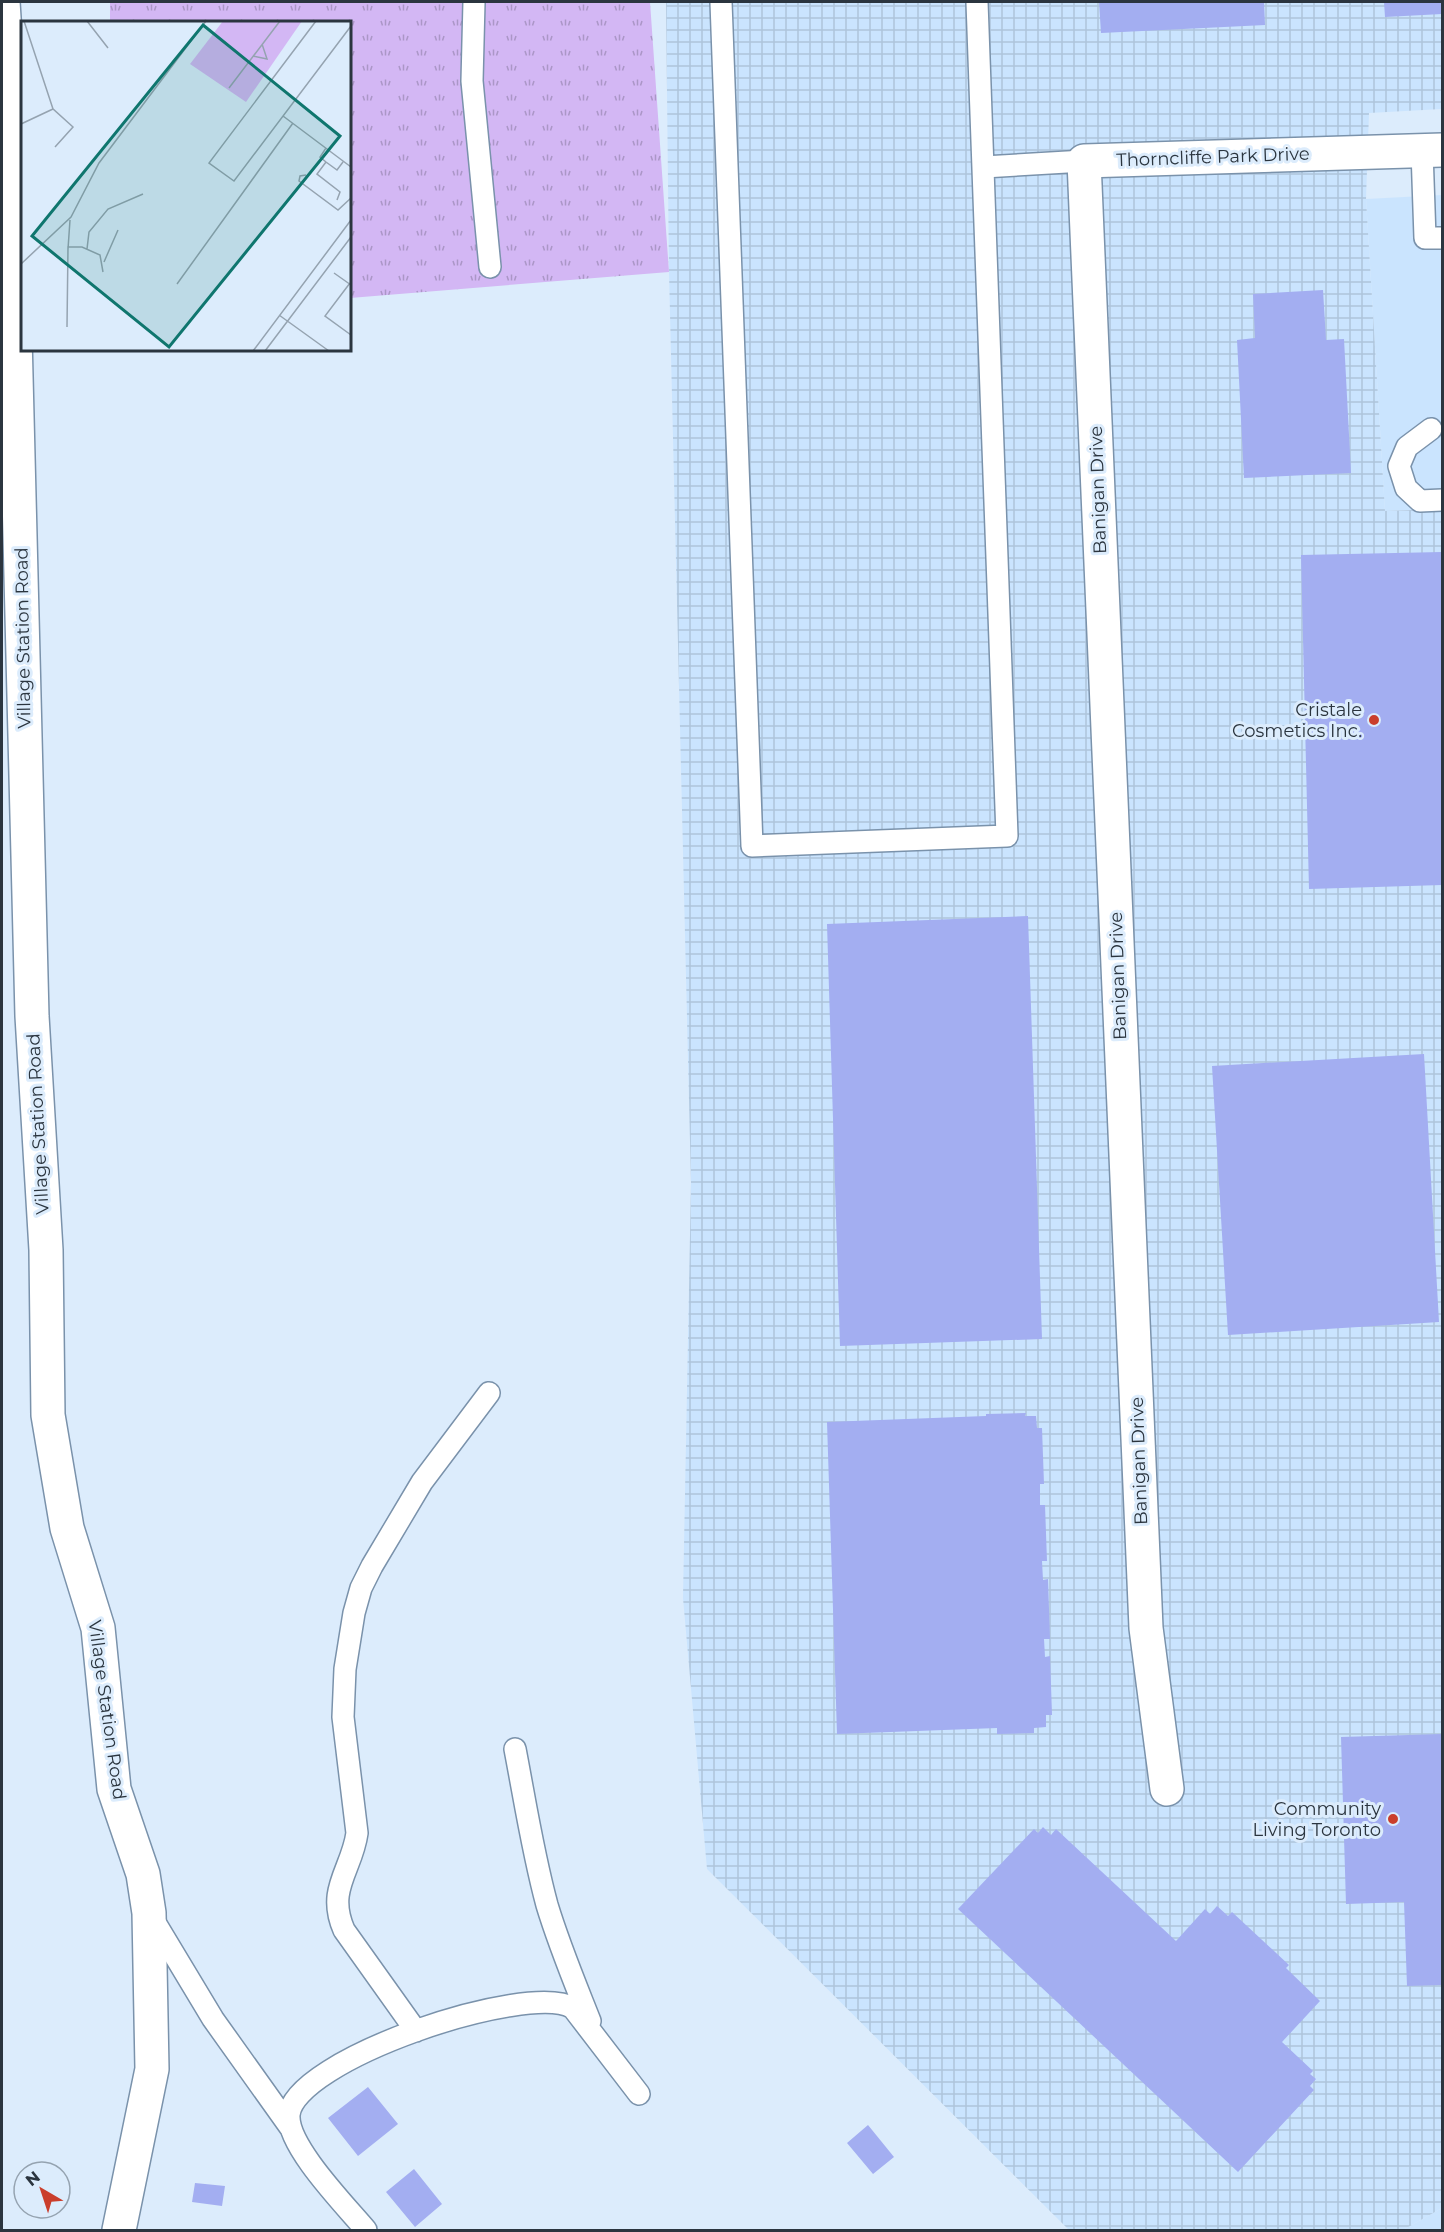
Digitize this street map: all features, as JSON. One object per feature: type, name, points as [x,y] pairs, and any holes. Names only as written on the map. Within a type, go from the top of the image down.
[{"type":"street","name":"Village Station Road","points":[[3,2],[9,96],[32,1016],[46,1250],[48,1415],[67,1528],[98,1628],[114,1789],[143,1874],[149,1913],[152,2069],[119,2230]]},
{"type":"street","name":"Thorncliffe Park Drive","points":[[1084,161],[1432,151]]},
{"type":"street","name":"Banigan Drive","points":[[1084,161],[1146,1628],[1167,1789]]},
{"type":"lane","points":[[474,2],[472,81],[490,267]]},
{"type":"lane","points":[[721,2],[752,846],[1007,836],[977,2]]},
{"type":"lane","points":[[1432,151],[1425,238],[1443,238]]},
{"type":"lane","name":"Thorncliffe Park Drive","points":[[984,167],[1084,161]]},
{"type":"lane","points":[[1431,429],[1407,447],[1399,466],[1406,488],[1420,501],[1443,500]]},
{"type":"lane","points":[[416,2031],[344,1930],[338,1913],[340,1879],[353,1850],[357,1833],[344,1717],[345,1669],[354,1613],[372,1566],[428,1473],[489,1393]]},
{"type":"lane","points":[[515,1749],[547,1905],[598,2042]]},
{"type":"lane","points":[[149,1913],[213,2019],[290,2127],[308,2160],[366,2230]]},
{"type":"lane","points":[[290,2127],[290,2108],[294,2099],[313,2082],[378,2045],[416,2031],[500,2007],[544,2003],[562,2004],[573,2008],[639,2094]]},
{"type":"shaded area","points":[[666,2],[1442,2],[1442,109],[1369,113],[1366,199],[1385,511],[1442,509],[1442,2208],[1403,2230],[1069,2230],[707,1869],[683,1598],[691,1183],[669,272]]},
{"type":"shaded area","points":[[1442,195],[1442,509],[1385,511],[1366,199]]},
{"type":"shaded area","points":[[1442,2208],[1442,2230],[1403,2230]]},
{"type":"green space","points":[[110,2],[650,2],[669,272],[351,298],[351,21],[110,21]]},
{"type":"building","points":[[1099,2],[1264,2],[1265,25],[1101,33]]},
{"type":"building","points":[[1384,2],[1442,2],[1442,14],[1385,17]]},
{"type":"building","points":[[1323,290],[1326,340],[1344,339],[1351,473],[1244,478],[1237,340],[1255,338],[1253,294]]},
{"type":"building","name":"Cristale Cosmetics Inc.","points":[[1442,552],[1442,885],[1309,889],[1301,555]]},
{"type":"building","points":[[1028,916],[1042,1339],[840,1346],[827,924]]},
{"type":"building","points":[[1424,1054],[1439,1322],[1228,1335],[1212,1066]]},
{"type":"building","points":[[1026,1413],[1025,1416],[1036,1416],[1037,1428],[1042,1428],[1044,1484],[1040,1484],[1040,1505],[1045,1505],[1047,1561],[1042,1561],[1043,1580],[1048,1579],[1050,1639],[1044,1639],[1045,1657],[1050,1656],[1052,1715],[1046,1715],[1046,1727],[1034,1728],[1034,1733],[997,1734],[997,1728],[837,1734],[827,1422]]},
{"type":"building","name":"Community Living Toronto","points":[[1442,1734],[1442,1985],[1407,1986],[1404,1902],[1346,1904],[1341,1737]]},
{"type":"building","points":[[1043,1827],[1051,1835],[1056,1829],[1176,1941],[1205,1909],[1210,1914],[1217,1906],[1228,1916],[1232,1912],[1289,1965],[1286,1968],[1320,2001],[1282,2042],[1313,2071],[1310,2074],[1316,2079],[1310,2086],[1314,2090],[1238,2172],[958,1909],[1034,1829],[1038,1833]]},
{"type":"building","points":[[368,2087],[398,2124],[358,2156],[328,2118]]},
{"type":"building","points":[[868,2125],[894,2157],[873,2174],[847,2143]]},
{"type":"building","points":[[414,2169],[442,2204],[415,2227],[386,2192]]},
{"type":"building","points":[[195,2183],[225,2186],[222,2206],[192,2202]]},
{"type":"place","name":"Cristale Cosmetics Inc.","points":[[1374,720]]},
{"type":"place","name":"Community Living Toronto","points":[[1393,1819]]}]
